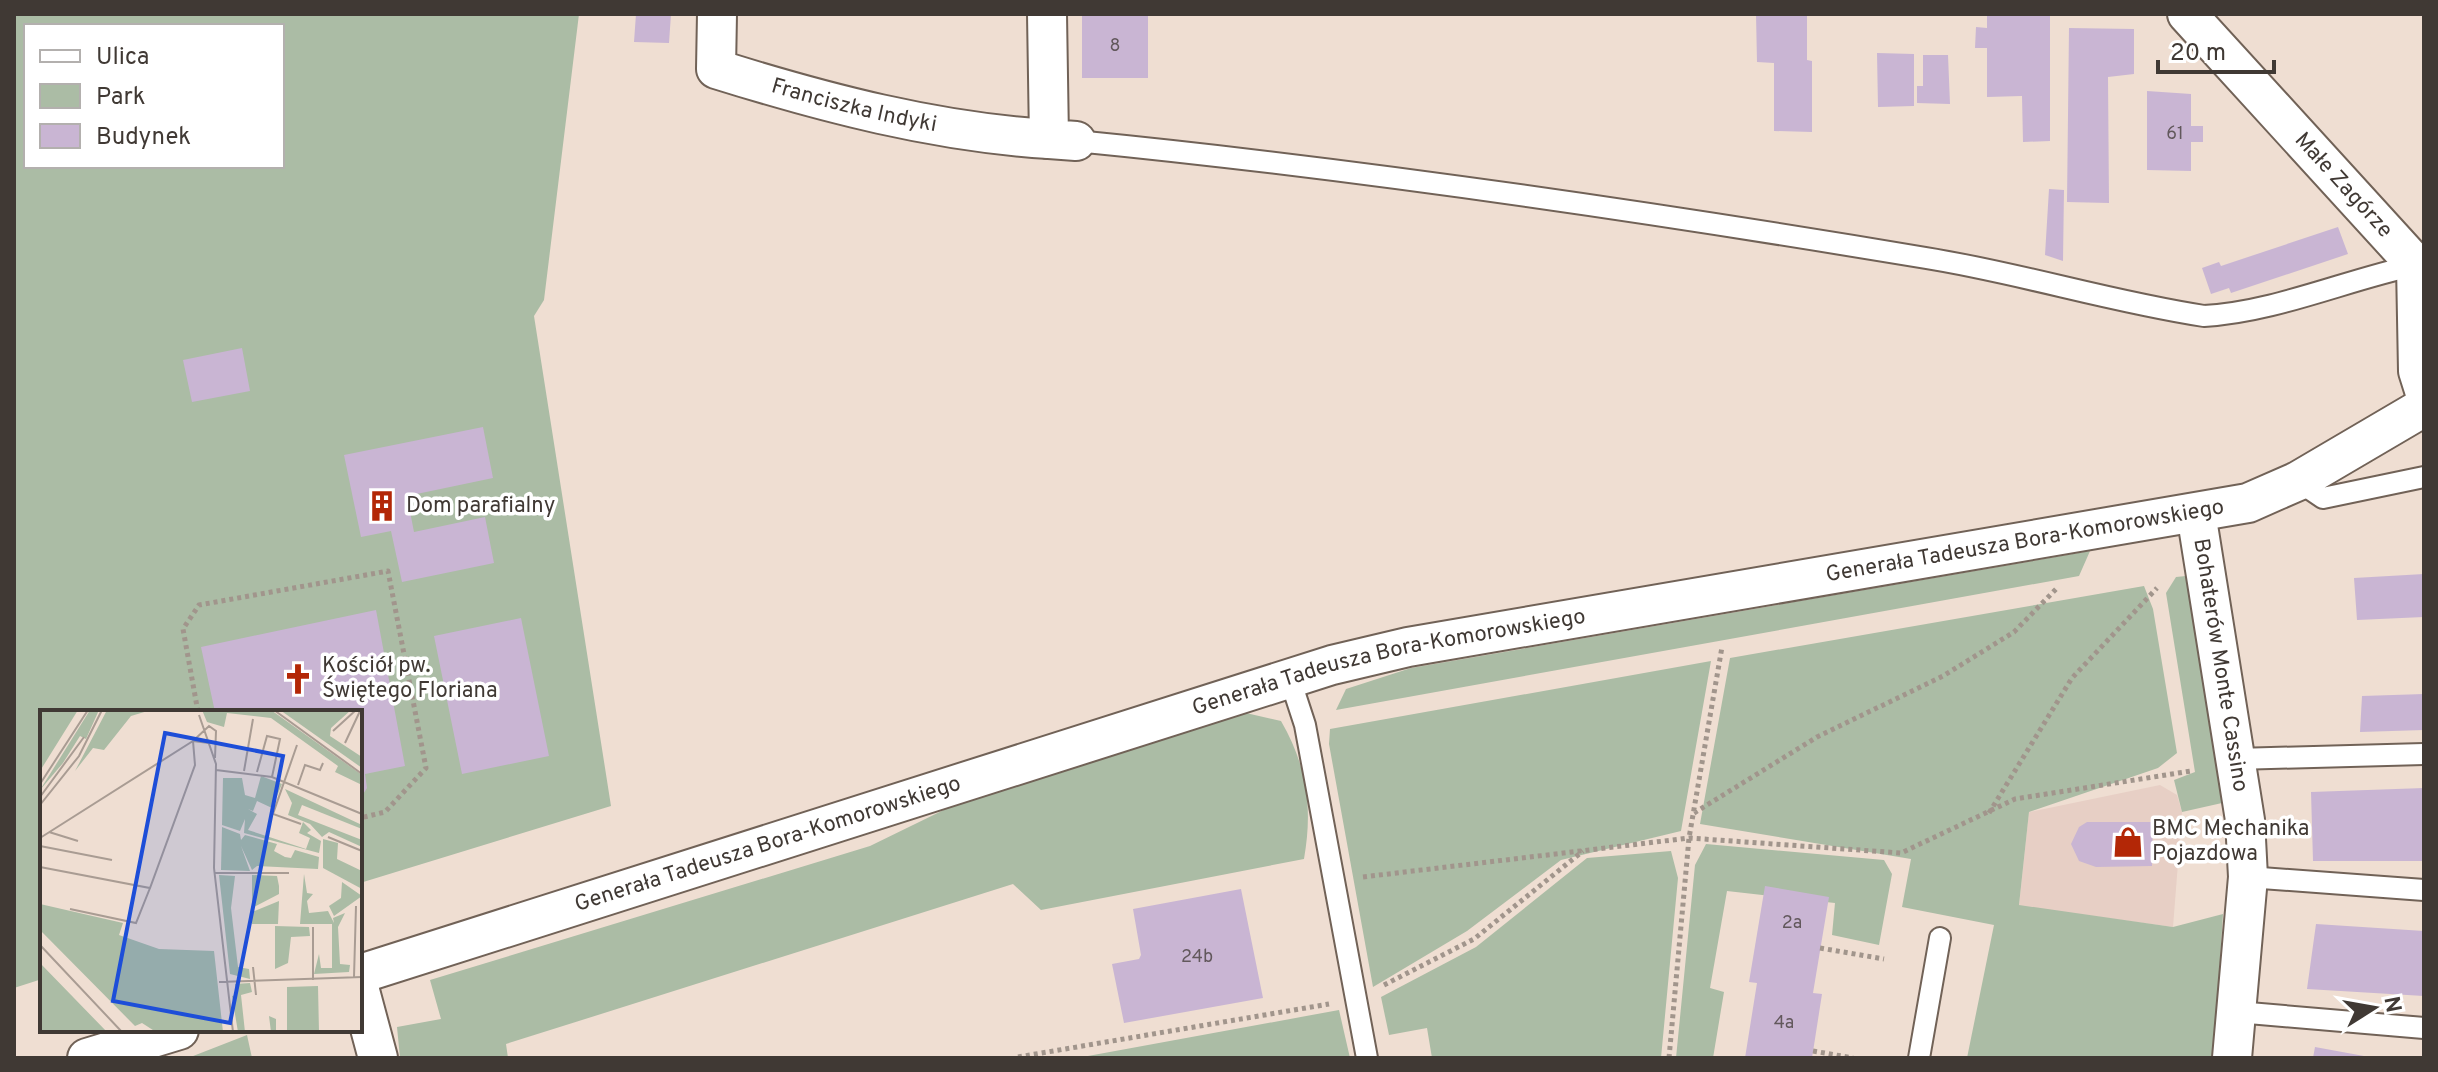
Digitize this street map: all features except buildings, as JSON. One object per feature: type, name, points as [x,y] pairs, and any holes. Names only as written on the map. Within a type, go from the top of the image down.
[{"type":"street","name":"Franciszka Indyki","points":[[717,14],[716,69],[806,97],[929,126],[1063,140]]},
{"type":"street","points":[[1047,14],[1063,140]]},
{"type":"street","name":"Małe Zagórze","points":[[2187,14],[2420,269]]},
{"type":"street","points":[[2420,269],[2418,371],[2424,390]]},
{"type":"street","name":"Generała Tadeusza Bora-Komorowskiego","points":[[362,973],[1289,676],[1408,647],[2248,503],[2298,481],[2424,407]]},
{"type":"street","name":"Bohaterów Monte Cassino","points":[[2196,513],[2245,820],[2248,877],[2232,1058]]},
{"type":"street","points":[[362,998],[378,1058]]},
{"type":"street","points":[[87,1058],[172,1032]]},
{"type":"lane","points":[[1063,140],[1315,165],[1639,213],[1930,258],[2204,316],[2233,314],[2420,269]]},
{"type":"lane","points":[[2298,481],[2323,498],[2424,477]]},
{"type":"lane","points":[[1289,676],[1305,725],[1367,1058]]},
{"type":"lane","points":[[2236,759],[2424,754]]},
{"type":"lane","points":[[2248,877],[2424,890]]},
{"type":"lane","points":[[1919,1058],[1940,938]]},
{"type":"lane","points":[[2237,1012],[2424,1028]]},
{"type":"path","points":[[198,710],[183,629],[199,605],[388,571],[426,768],[385,812],[362,818]]},
{"type":"path","points":[[1694,813],[1817,737],[1943,676],[2014,632],[2057,588]]},
{"type":"path","points":[[1988,814],[2072,678],[2157,588]]},
{"type":"path","points":[[1669,1058],[1689,838],[1722,647]]},
{"type":"path","points":[[1334,880],[1689,838],[1901,853],[2015,799],[2191,771]]},
{"type":"path","points":[[1018,1057],[1356,999],[1474,939],[1584,850]]},
{"type":"path","points":[[1820,948],[1884,959]]},
{"type":"path","points":[[1813,1051],[1853,1058]]},
{"type":"shaded area","points":[[2160,785],[2177,795],[2182,812],[2173,927],[2019,906],[2029,812]]},
{"type":"green space","points":[[14,14],[579,14],[544,300],[534,316],[611,806],[362,882],[362,710],[40,710],[40,980],[14,988]]},
{"type":"green space","points":[[2090,551],[2079,576],[1336,710],[1346,689],[1411,668]]},
{"type":"green space","points":[[2186,576],[2222,803],[2182,812],[2174,780],[2195,772],[2166,593],[2176,577]]},
{"type":"green space","points":[[2144,586],[2153,609],[2177,753],[2158,768],[2029,812],[2019,905],[2173,927],[2223,914],[2214,1058],[1967,1058],[1994,925],[1902,907],[1911,859],[1700,824],[1730,658]]},
{"type":"green space","points":[[1711,661],[1681,831],[1561,860],[1467,931],[1373,987],[1329,744],[1330,729]]},
{"type":"green space","points":[[1246,713],[1281,721],[1297,754],[1308,805],[1304,859],[1041,910],[1013,884],[506,1044],[508,1058],[400,1058],[397,1027],[441,1019],[430,980],[870,846],[956,804]]},
{"type":"green space","points":[[1706,844],[1884,860],[1892,874],[1879,945],[1832,935],[1835,903],[1727,891],[1710,988],[1724,992],[1713,1058],[1676,1058],[1695,865]]},
{"type":"green space","points":[[1671,851],[1678,878],[1661,1058],[1432,1058],[1427,1028],[1389,1035],[1381,997],[1476,947],[1587,858]]},
{"type":"green space","points":[[1339,1010],[1350,1058],[1077,1058]]},
{"type":"green space","points":[[247,1035],[252,1058],[188,1058]]},
{"type":"place","name":"Dom parafialny","points":[[382,506]]},
{"type":"place","name":"Kościół pw. Świętego Floriana","points":[[298,679]]},
{"type":"place","name":"BMC Mechanika Pojazdowa","points":[[2128,842]]}]
